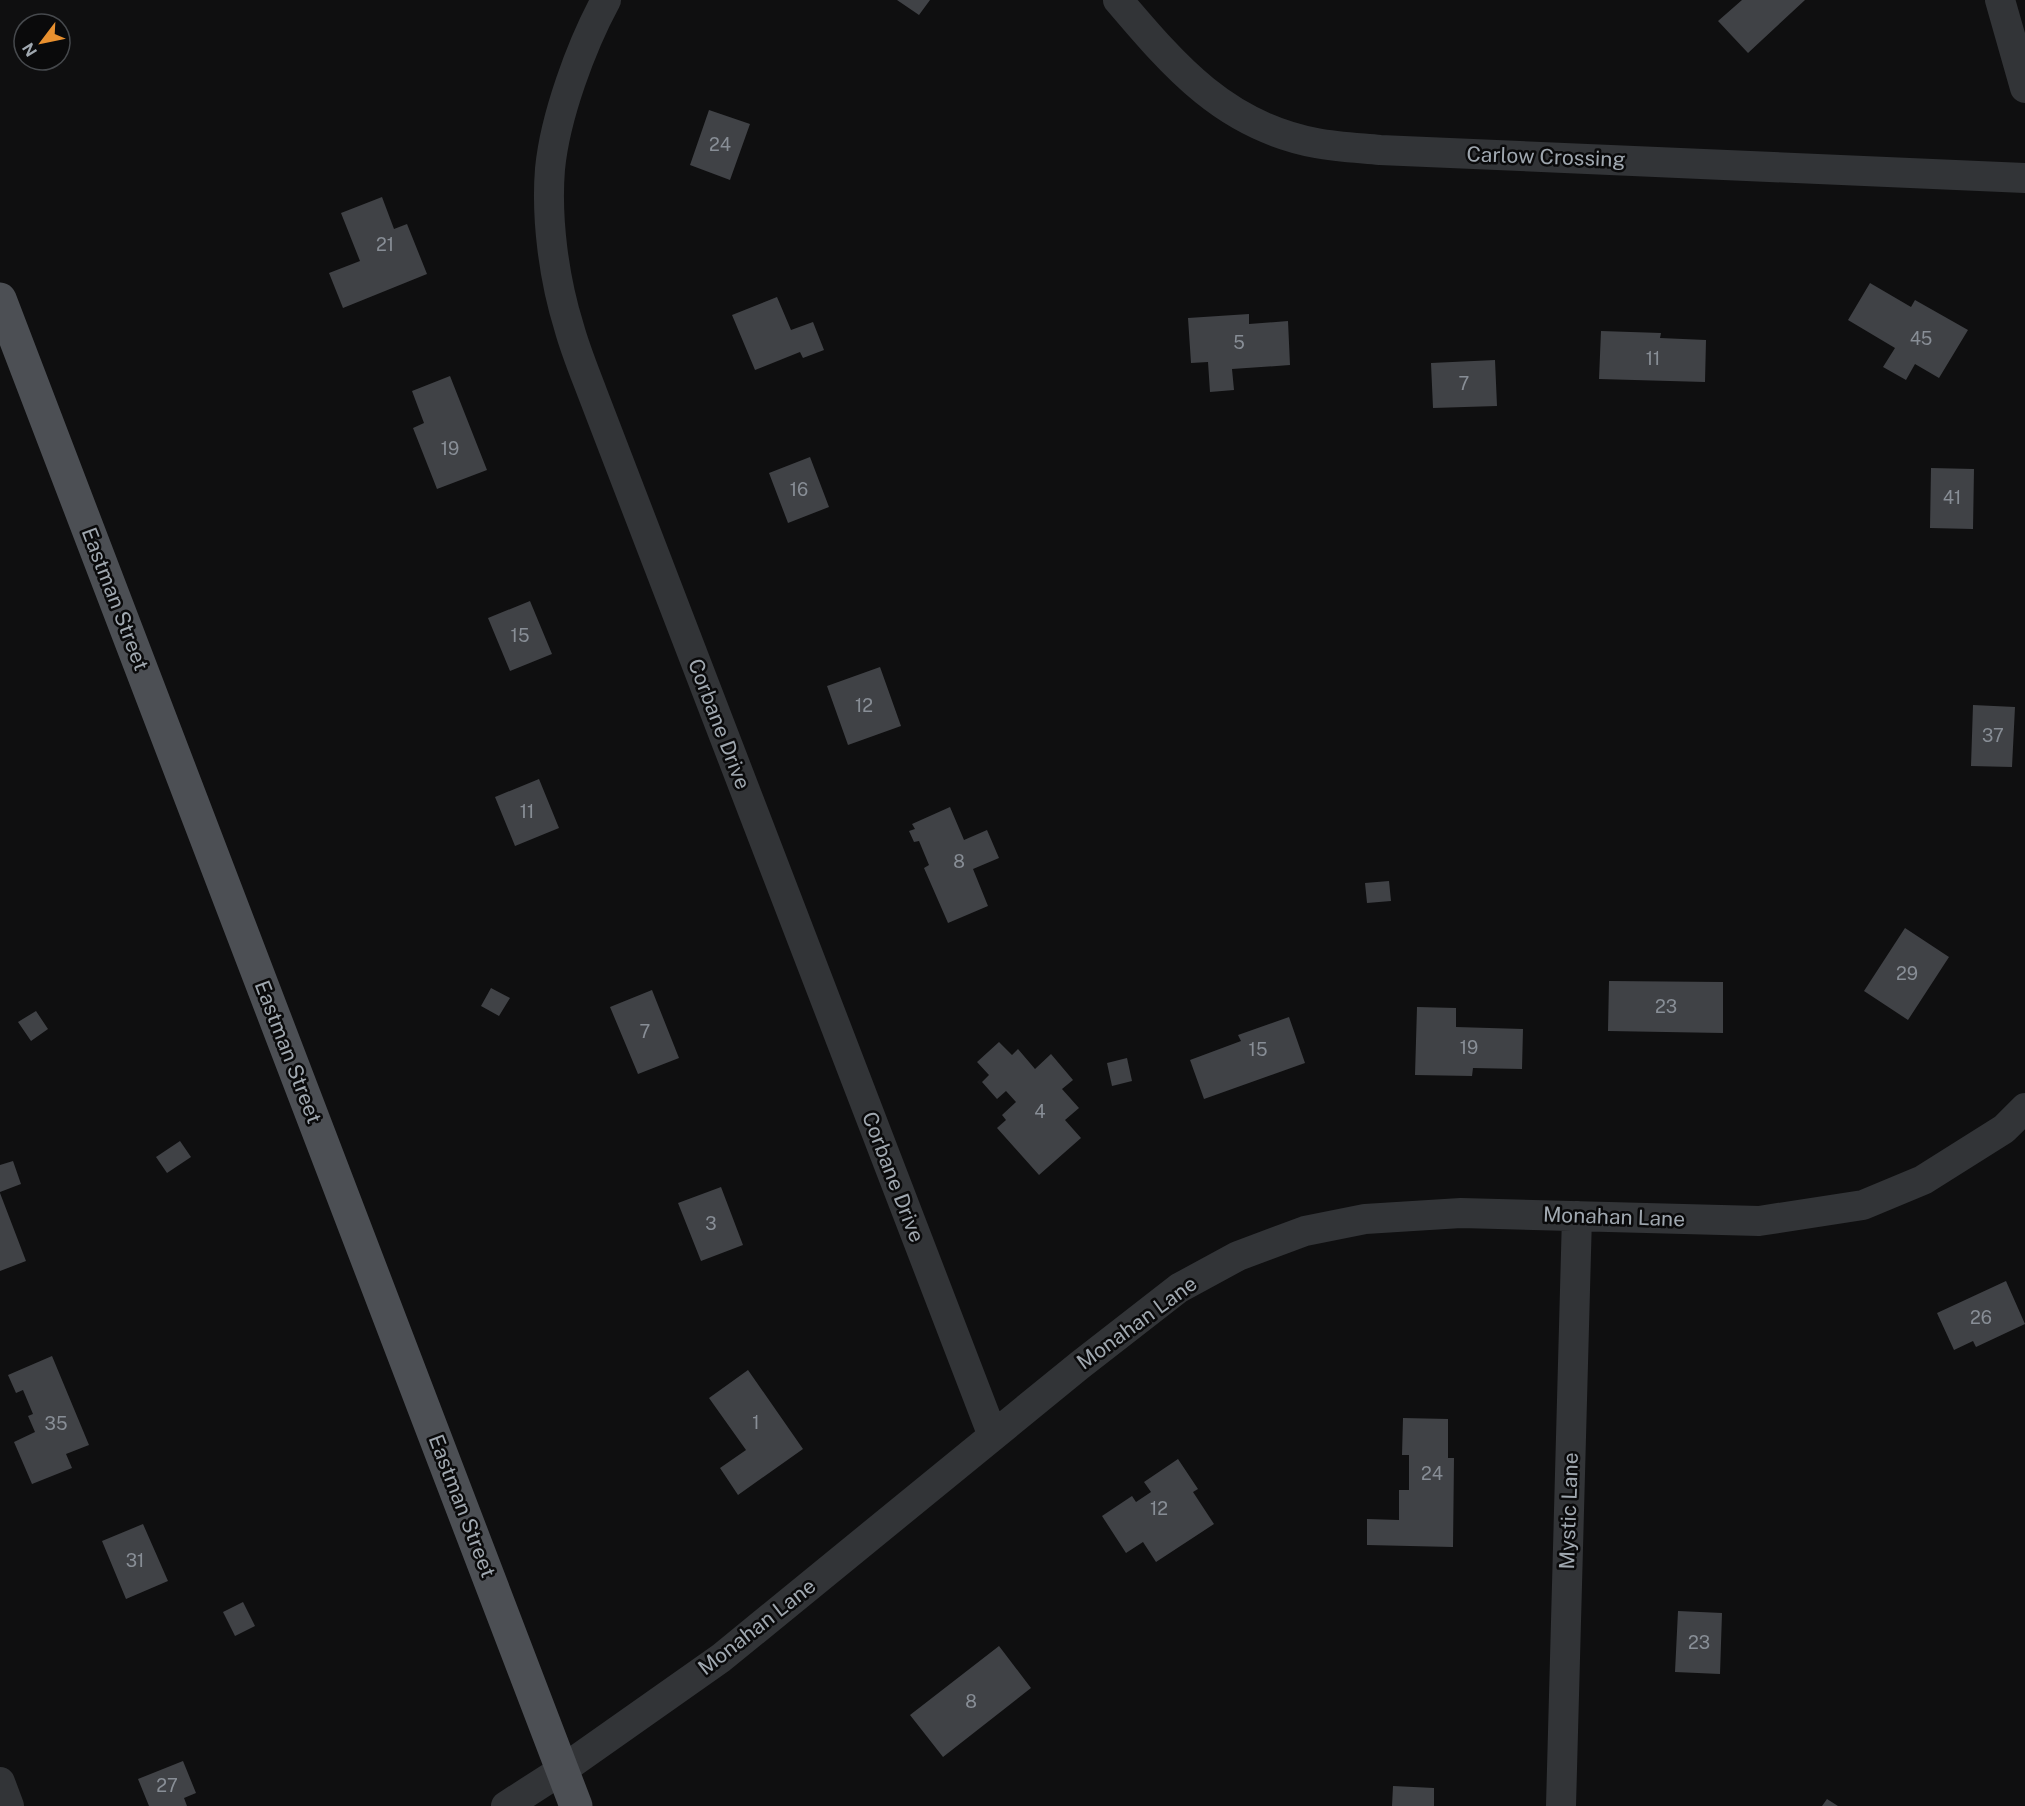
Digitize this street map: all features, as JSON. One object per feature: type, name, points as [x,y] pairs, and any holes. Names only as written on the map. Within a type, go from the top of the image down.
[{"type":"main road","name":"Eastman Street","points":[[0,299],[576,1806]]},
{"type":"street","name":"Corbane Drive","points":[[606,0],[578,63],[561,115],[550,169],[550,222],[556,269],[569,327],[596,403],[993,1436]]},
{"type":"street","name":"Carlow Crossing","points":[[1118,0],[1170,59],[1197,86],[1222,105],[1251,121],[1314,142],[1392,151],[2025,178]]},
{"type":"street","points":[[2000,0],[2025,88]]},
{"type":"street","name":"Monahan Lane","points":[[506,1806],[562,1770],[721,1658],[1179,1288],[1238,1256],[1305,1231],[1365,1219],[1461,1213],[1759,1221],[1863,1205],[1923,1180],[2004,1129],[2025,1108]]},
{"type":"street","name":"Mystic Lane","points":[[1561,1806],[1577,1216]]},
{"type":"street","points":[[0,1782],[9,1806]]},
{"type":"building","points":[[897,0],[930,0],[919,15]]},
{"type":"building","points":[[1742,0],[1805,0],[1748,53],[1718,21]]},
{"type":"building","points":[[709,110],[750,124],[730,180],[690,165]]},
{"type":"building","points":[[382,197],[394,229],[407,224],[427,274],[343,308],[329,273],[360,261],[341,213]]},
{"type":"building","points":[[1870,283],[1911,307],[1915,300],[1968,330],[1939,378],[1915,364],[1906,380],[1883,367],[1895,348],[1848,320]]},
{"type":"building","points":[[777,297],[791,330],[813,322],[824,350],[803,358],[800,352],[755,370],[732,315]]},
{"type":"building","points":[[1249,314],[1249,324],[1288,321],[1290,365],[1232,369],[1234,390],[1210,392],[1208,362],[1191,363],[1188,318]]},
{"type":"building","points":[[1601,331],[1661,333],[1660,338],[1706,340],[1705,382],[1599,379]]},
{"type":"building","points":[[1495,360],[1497,406],[1433,408],[1431,363]]},
{"type":"building","points":[[450,376],[487,470],[437,489],[413,428],[424,423],[412,391]]},
{"type":"building","points":[[810,457],[829,507],[788,523],[769,473]]},
{"type":"building","points":[[1931,468],[1974,469],[1973,529],[1930,528]]},
{"type":"building","points":[[530,601],[552,654],[510,671],[488,618]]},
{"type":"building","points":[[880,667],[901,726],[848,745],[827,686]]},
{"type":"building","points":[[1973,705],[2015,707],[2012,767],[1971,766]]},
{"type":"building","points":[[539,779],[559,828],[515,846],[495,797]]},
{"type":"building","points":[[950,807],[964,840],[987,830],[999,858],[973,869],[988,906],[948,923],[924,868],[929,865],[919,841],[914,842],[909,831],[915,829],[912,824]]},
{"type":"building","points":[[1389,881],[1391,901],[1367,903],[1365,883]]},
{"type":"building","points":[[1905,928],[1949,957],[1908,1020],[1864,991]]},
{"type":"building","points":[[1609,981],[1723,982],[1723,1033],[1608,1031]]},
{"type":"building","points":[[491,988],[510,998],[499,1016],[481,1006]]},
{"type":"building","points":[[652,990],[679,1058],[638,1074],[610,1007]]},
{"type":"building","points":[[1417,1007],[1456,1008],[1456,1027],[1523,1029],[1522,1069],[1473,1068],[1472,1076],[1415,1075]]},
{"type":"building","points":[[36,1011],[48,1029],[31,1041],[18,1022]]},
{"type":"building","points":[[1289,1017],[1305,1063],[1204,1099],[1190,1060],[1241,1041],[1238,1035]]},
{"type":"building","points":[[999,1042],[1012,1055],[1018,1049],[1035,1069],[1051,1054],[1073,1080],[1062,1089],[1079,1108],[1065,1120],[1081,1138],[1039,1175],[997,1128],[1006,1120],[1002,1115],[1016,1102],[1006,1091],[997,1099],[982,1082],[989,1075],[977,1062]]},
{"type":"building","points":[[1127,1058],[1132,1081],[1112,1086],[1107,1063]]},
{"type":"building","points":[[180,1141],[191,1157],[167,1173],[156,1157]]},
{"type":"building","points":[[13,1161],[21,1184],[0,1192],[0,1165]]},
{"type":"building","points":[[721,1187],[743,1245],[701,1261],[678,1203]]},
{"type":"building","points":[[0,1193],[26,1261],[0,1271]]},
{"type":"building","points":[[2006,1281],[2025,1324],[1976,1347],[1973,1341],[1954,1350],[1937,1313]]},
{"type":"building","points":[[52,1356],[89,1445],[66,1454],[72,1468],[32,1484],[14,1442],[35,1432],[28,1416],[33,1414],[23,1390],[16,1393],[8,1375]]},
{"type":"building","points":[[748,1370],[803,1449],[738,1495],[720,1468],[746,1450],[709,1398]]},
{"type":"building","points":[[1403,1418],[1448,1419],[1448,1458],[1454,1458],[1453,1547],[1367,1545],[1367,1519],[1399,1520],[1399,1490],[1409,1490],[1409,1455],[1402,1455]]},
{"type":"building","points":[[1178,1459],[1198,1489],[1193,1492],[1214,1524],[1156,1562],[1143,1542],[1126,1553],[1102,1516],[1132,1496],[1136,1502],[1151,1492],[1144,1482]]},
{"type":"building","points":[[143,1524],[168,1581],[126,1599],[102,1541]]},
{"type":"building","points":[[243,1602],[255,1626],[235,1636],[223,1612]]},
{"type":"building","points":[[1678,1611],[1722,1613],[1720,1674],[1675,1672]]},
{"type":"building","points":[[999,1646],[1031,1688],[943,1757],[910,1715]]},
{"type":"building","points":[[183,1761],[196,1793],[184,1798],[187,1806],[149,1806],[138,1779]]},
{"type":"building","points":[[1393,1786],[1434,1788],[1434,1806],[1392,1806]]},
{"type":"building","points":[[1827,1799],[1838,1806],[1822,1806]]}]
